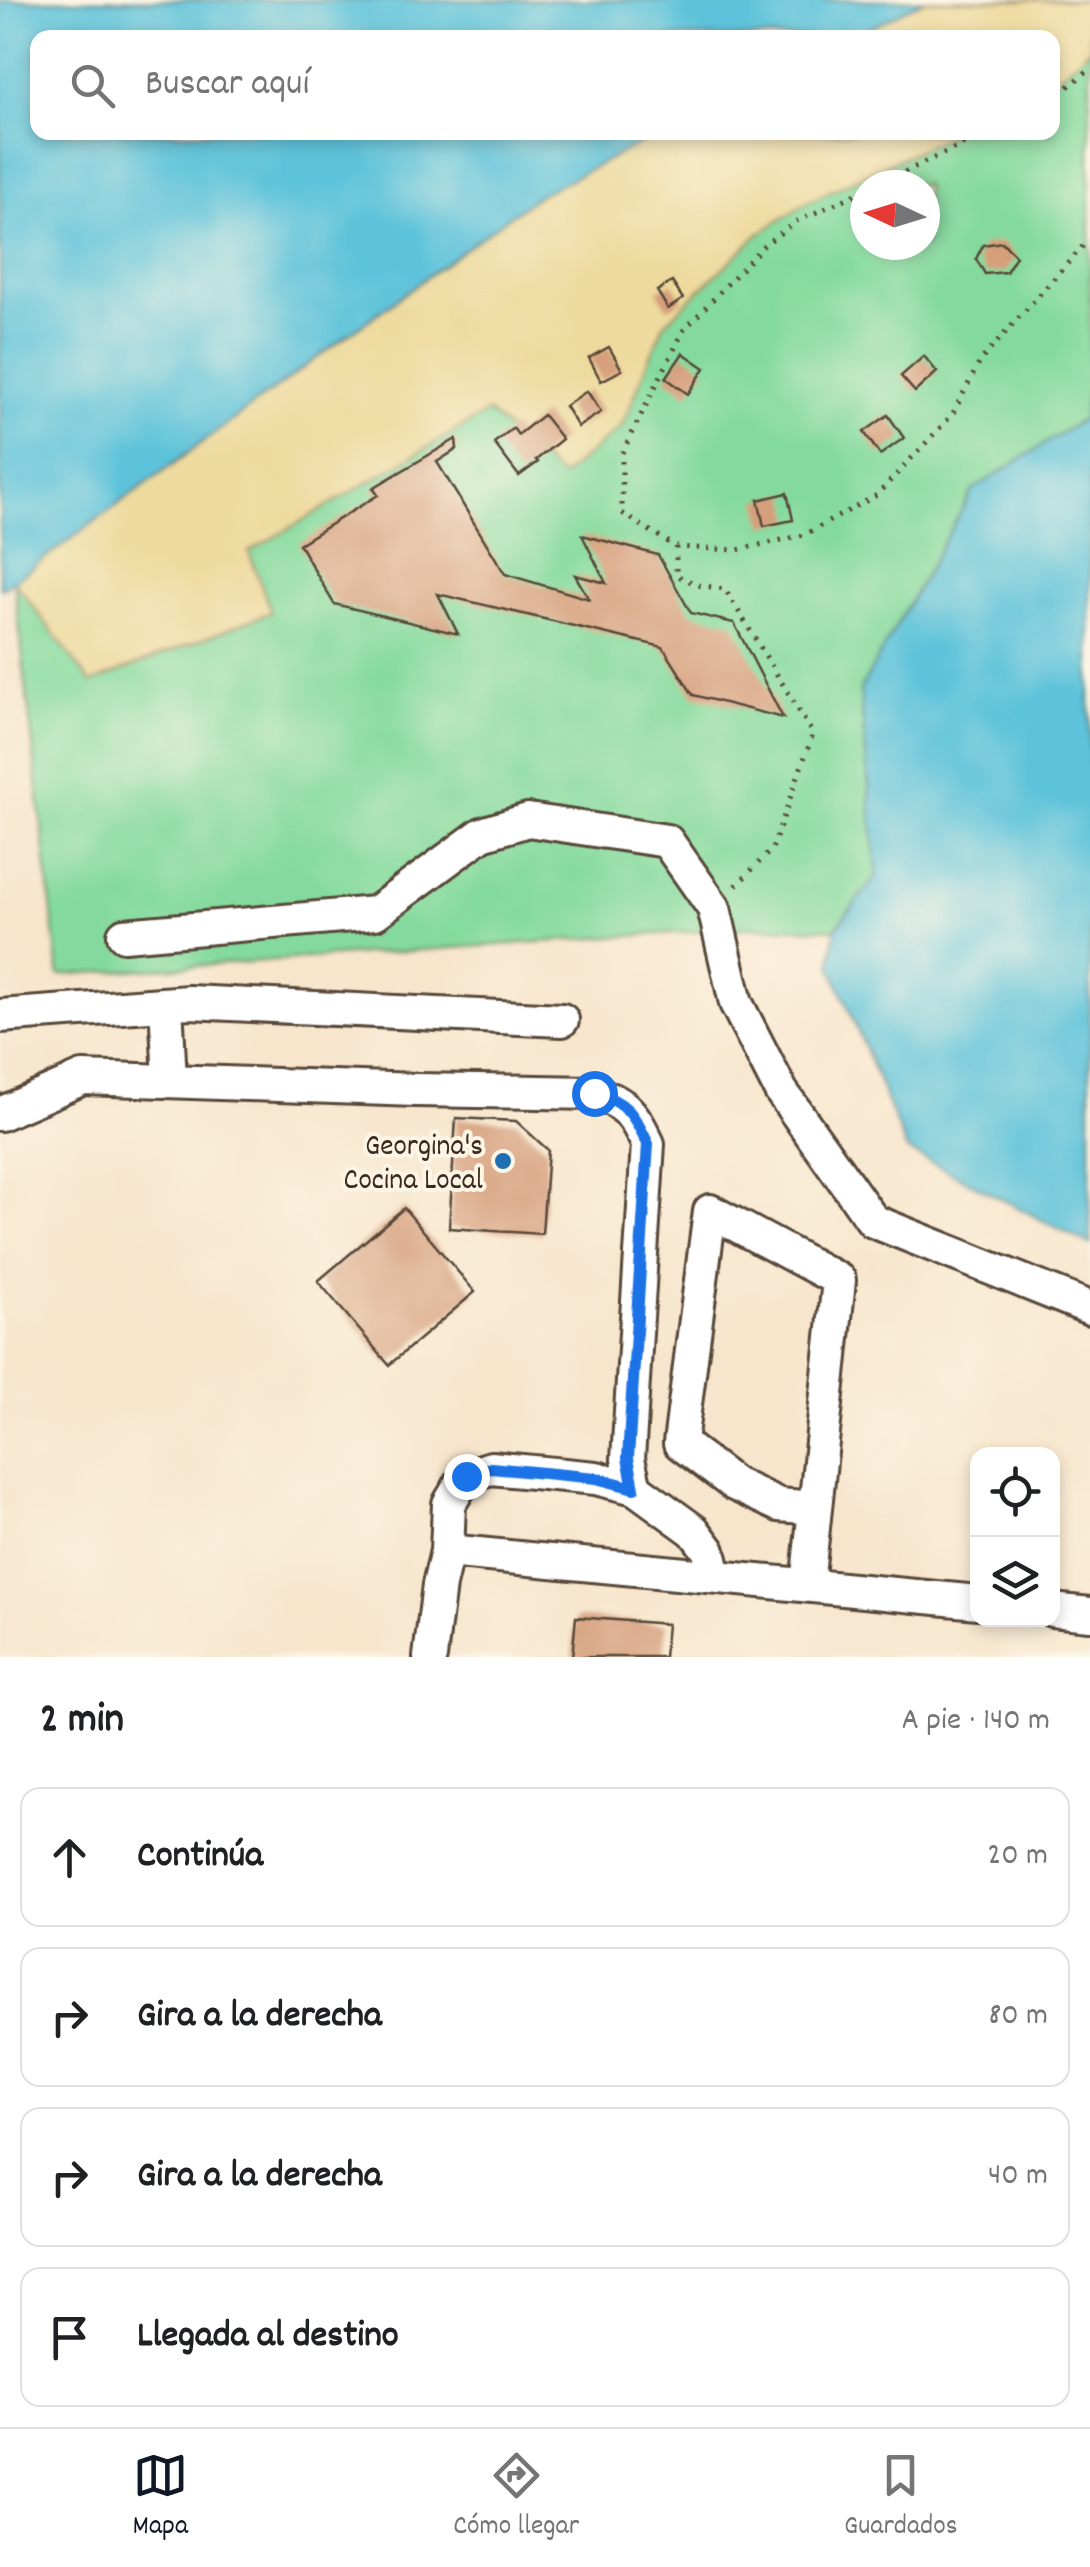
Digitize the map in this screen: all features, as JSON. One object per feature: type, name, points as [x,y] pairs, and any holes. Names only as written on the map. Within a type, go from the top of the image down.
[{"type":"lane","points":[[124,936],[375,913],[482,834],[528,820],[668,841],[714,908],[736,1003],[780,1092],[873,1221],[1090,1308]]},
{"type":"lane","points":[[0,1016],[189,1002],[562,1020]]},
{"type":"lane","points":[[166,1004],[170,1080]]},
{"type":"lane","points":[[0,1114],[83,1078],[594,1093],[614,1098],[634,1115],[648,1144],[628,1458],[634,1488]]},
{"type":"lane","points":[[807,1585],[816,1508],[840,1280],[710,1210],[680,1443],[734,1484],[779,1505],[816,1508]]},
{"type":"lane","points":[[430,1657],[447,1552],[449,1504],[466,1476],[491,1468],[596,1478],[634,1488],[694,1531],[709,1551],[715,1576]]},
{"type":"lane","points":[[447,1552],[970,1601]]},
{"type":"lane","points":[[1060,1611],[1090,1614]]},
{"type":"path","points":[[1060,93],[1090,68]]},
{"type":"path","points":[[908,170],[973,140]]},
{"type":"path","points":[[850,197],[795,222],[763,246],[684,330],[622,453],[622,513],[676,547],[737,550],[804,534],[877,495],[952,415],[981,360],[1048,282],[1090,242]]},
{"type":"path","points":[[676,547],[676,575],[726,589],[813,734],[772,849],[714,908]]},
{"type":"green space","points":[[924,0],[1090,0],[1090,373],[1083,419],[973,490],[860,690],[877,875],[835,929],[759,927],[59,975],[14,581],[538,195],[648,140],[1060,140],[1060,30],[864,30]]},
{"type":"sand","points":[[924,0],[1090,0],[1090,48],[1060,75],[1060,30],[866,30]]},
{"type":"sand","points":[[648,140],[939,140],[875,170],[850,170],[850,182],[807,202],[760,233],[664,324],[622,426],[561,477],[488,412],[249,552],[271,612],[91,683],[14,581],[538,195]]},
{"type":"water","points":[[0,0],[924,0],[866,30],[30,30],[30,140],[648,140],[538,195],[0,589]]},
{"type":"water","points":[[1090,373],[1090,1245],[907,1150],[831,966],[835,929],[877,875],[860,690],[973,490],[1083,419]]},
{"type":"building","points":[[1002,242],[1016,256],[1006,272],[985,274],[976,259],[983,245]]},
{"type":"building","points":[[672,282],[683,299],[668,309],[657,291]]},
{"type":"building","points":[[609,347],[622,370],[601,381],[589,358]]},
{"type":"building","points":[[683,353],[705,368],[688,394],[666,378]]},
{"type":"building","points":[[924,356],[937,372],[915,392],[901,376]]},
{"type":"building","points":[[587,391],[601,412],[578,427],[565,406]]},
{"type":"building","points":[[543,415],[562,439],[519,476],[494,443],[513,428],[518,435]]},
{"type":"building","points":[[888,415],[904,438],[880,455],[864,432]]},
{"type":"building","points":[[456,439],[457,449],[437,462],[505,574],[589,599],[575,575],[606,583],[582,535],[658,555],[691,613],[734,623],[783,718],[693,695],[663,647],[438,594],[458,634],[334,604],[299,544],[378,495],[373,488]]},
{"type":"building","points":[[787,493],[793,520],[764,526],[758,500]]},
{"type":"building","points":[[456,1118],[516,1121],[548,1150],[542,1234],[449,1228]]},
{"type":"building","points":[[404,1208],[475,1292],[389,1365],[318,1281]]},
{"type":"building","points":[[576,1617],[667,1624],[664,1657],[572,1657]]},
{"type":"place","name":"Georgina's Cocina Local","points":[[503,1161]]},
{"type":"route","points":[[466,1476],[491,1468],[596,1478],[634,1488],[628,1458],[648,1144],[634,1115],[614,1098],[594,1093]]}]
